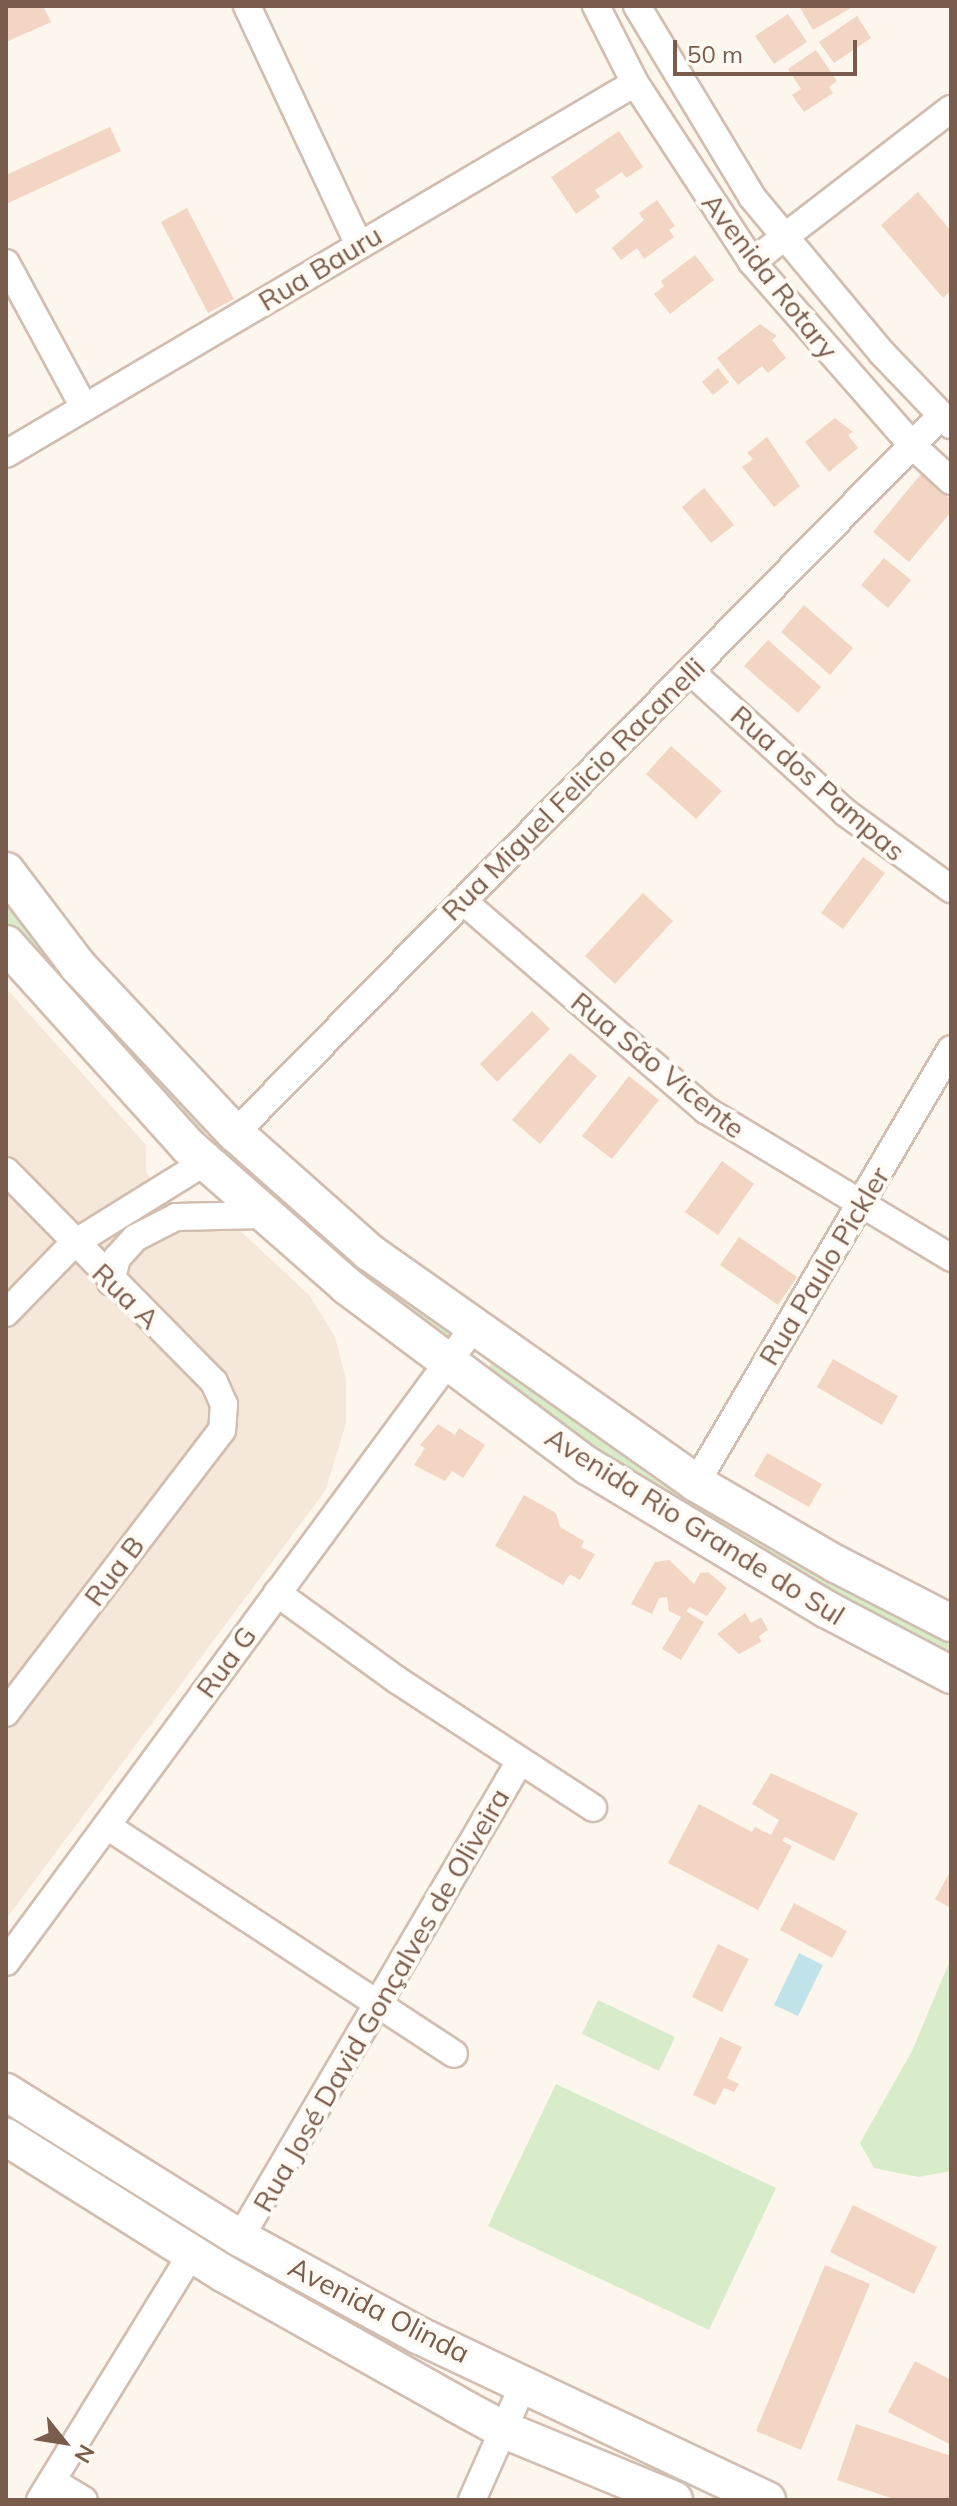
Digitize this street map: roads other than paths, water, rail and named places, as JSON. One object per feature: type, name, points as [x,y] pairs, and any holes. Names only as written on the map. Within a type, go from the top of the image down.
[{"type":"street","points":[[247,6],[359,245]]},
{"type":"street","name":"Avenida Rotary","points":[[596,6],[635,83],[752,262],[912,445],[951,481]]},
{"type":"street","name":"Avenida Rotary","points":[[637,6],[711,134],[785,238],[946,420]]},
{"type":"street","name":"Rua Bauru","points":[[6,454],[635,83]]},
{"type":"street","points":[[752,262],[951,109]]},
{"type":"street","points":[[6,263],[84,407]]},
{"type":"street","name":"Rua Miguel Felicio Racanelli","points":[[235,1133],[912,445],[946,420]]},
{"type":"street","name":"Rua dos Pampas","points":[[690,671],[846,813],[951,889]]},
{"type":"street","name":"Avenida Rio Grande do Sul","points":[[6,871],[78,966],[235,1133],[369,1252],[696,1483],[836,1564],[951,1623]]},
{"type":"street","name":"Rua São Vicente","points":[[463,901],[706,1110],[860,1206],[951,1258]]},
{"type":"street","name":"Avenida Rio Grande do Sul","points":[[6,944],[205,1162],[262,1215],[447,1362],[588,1466],[883,1642],[951,1675]]},
{"type":"street","name":"Rua Paulo Pickler","points":[[696,1483],[951,1049]]},
{"type":"street","points":[[6,1313],[73,1244],[175,1185],[235,1133]]},
{"type":"street","name":"Rua A","points":[[6,1171],[73,1244],[214,1382],[224,1404],[222,1430]]},
{"type":"street","points":[[175,1185],[198,1214]]},
{"type":"street","points":[[111,1282],[117,1258],[135,1238],[176,1217],[198,1214],[262,1215]]},
{"type":"street","points":[[447,1362],[473,1328]]},
{"type":"street","name":"Rua G","points":[[6,1962],[447,1362]]},
{"type":"street","name":"Rua B","points":[[6,1713],[222,1430]]},
{"type":"street","points":[[277,1593],[593,1808]]},
{"type":"street","name":"Rua José David Gonçalves de Oliveira","points":[[240,2238],[520,1761]]},
{"type":"street","points":[[107,1826],[454,2054]]},
{"type":"street","name":"Avenida Olinda","points":[[6,2092],[240,2238],[524,2383],[767,2500]]},
{"type":"street","name":"Avenida Olinda","points":[[6,2137],[192,2253],[502,2429],[674,2500]]},
{"type":"street","points":[[84,2500],[46,2490],[192,2253]]},
{"type":"street","points":[[345,2341],[363,2302]]},
{"type":"street","points":[[472,2500],[524,2383]]},
{"type":"water","points":[[799,1953],[823,1965],[798,2016],[774,2005]]}]
